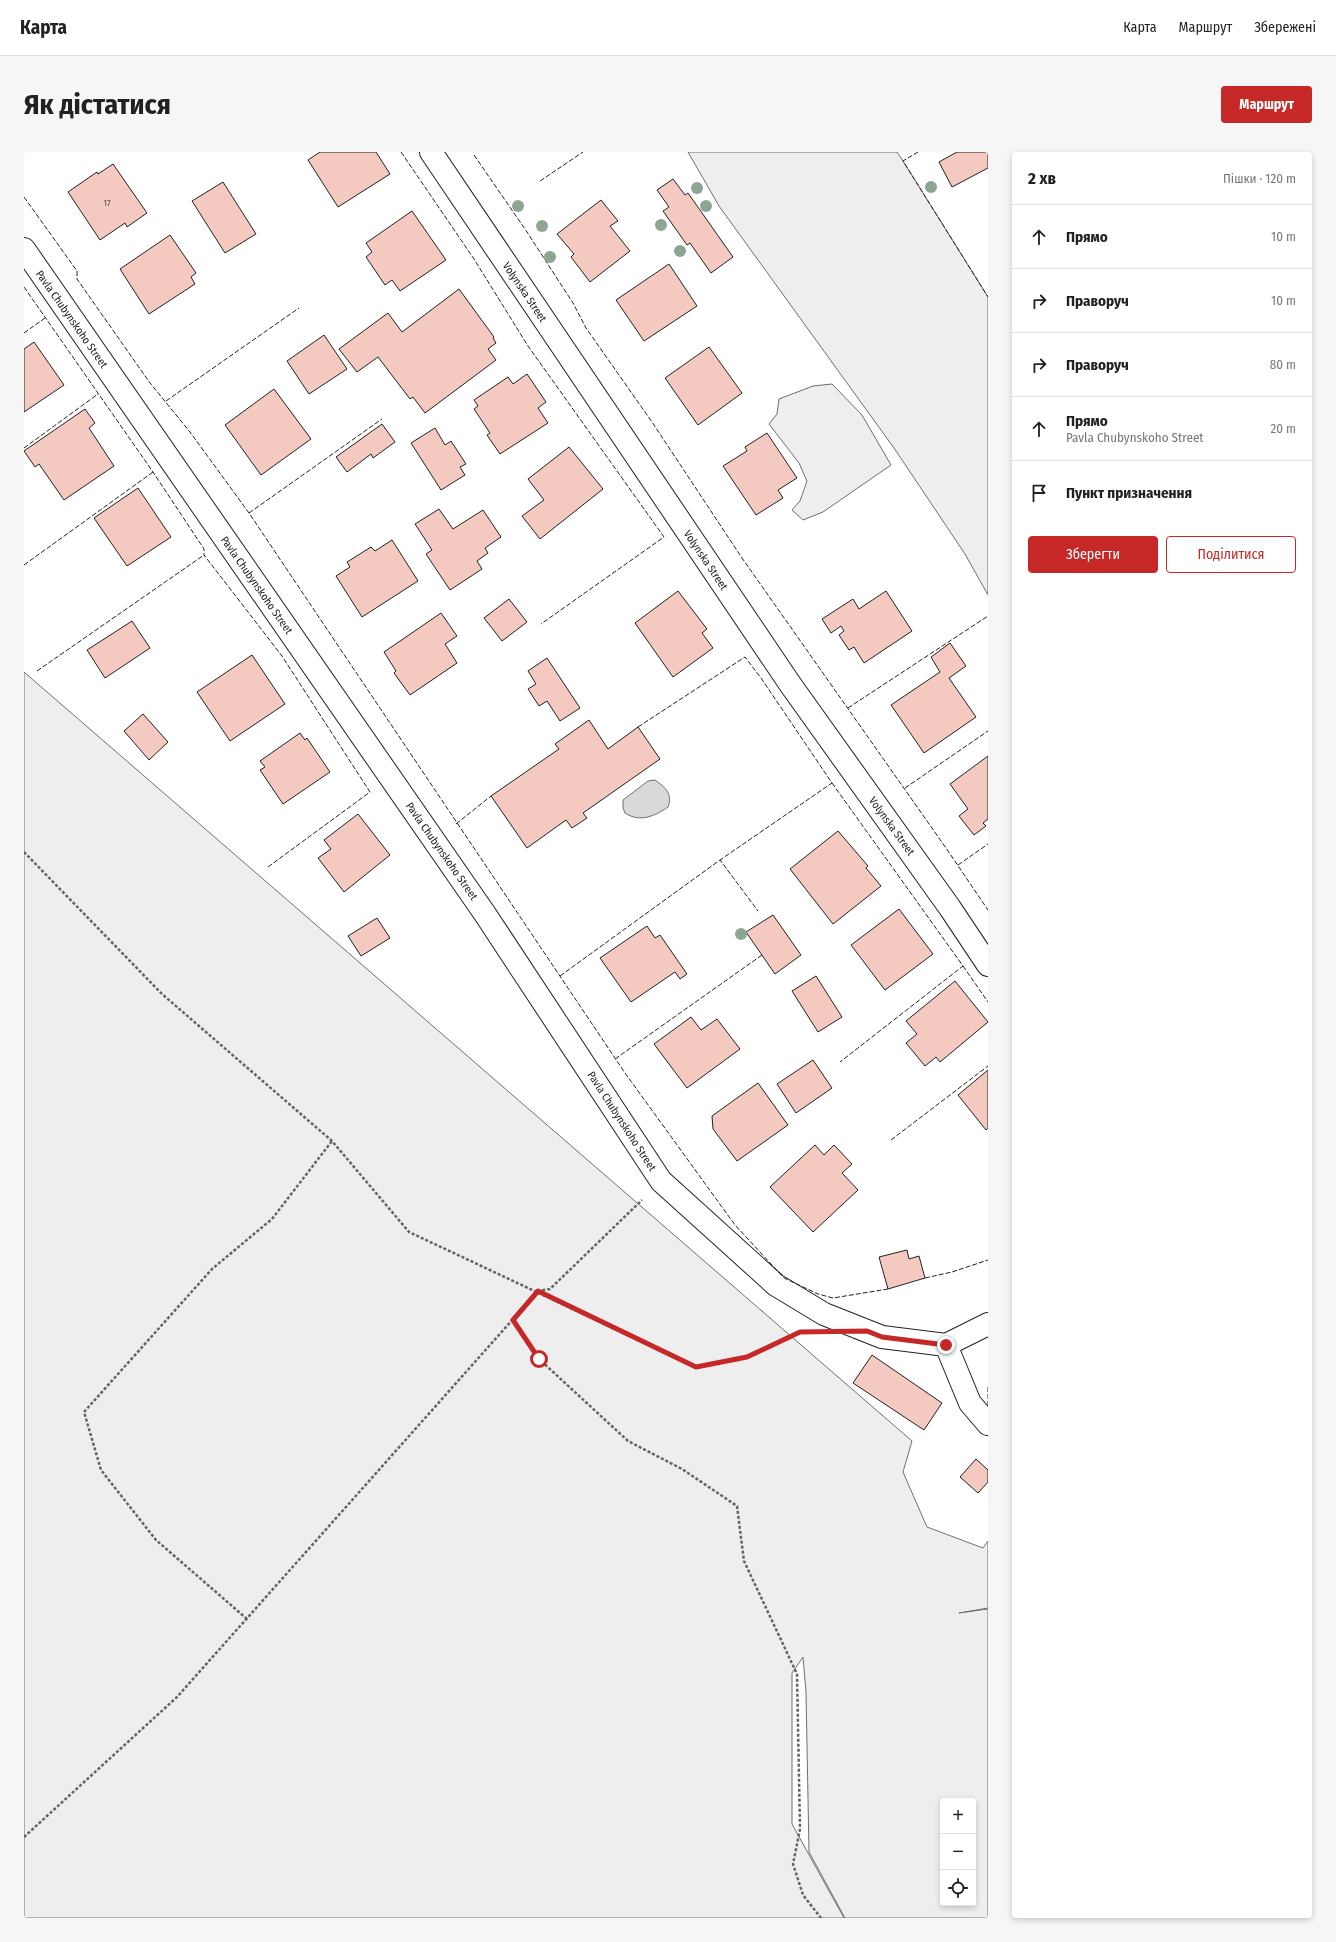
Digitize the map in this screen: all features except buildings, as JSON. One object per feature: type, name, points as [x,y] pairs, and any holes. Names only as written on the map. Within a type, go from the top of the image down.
[{"type":"street","name":"Volynska Street","points":[[430,152],[785,677],[950,908],[988,965]]},
{"type":"street","name":"Pavla Chubynskoho Street","points":[[24,249],[485,914],[661,1181],[776,1285],[824,1314],[882,1337],[946,1345]]},
{"type":"street","points":[[988,1324],[946,1345],[970,1403],[988,1424]]},
{"type":"path","points":[[24,852],[162,994],[332,1141],[409,1232],[538,1291],[696,1367],[747,1357],[800,1332],[808,1332]]},
{"type":"path","points":[[247,1619],[156,1540],[101,1470],[84,1412],[212,1269],[272,1219],[332,1141]]},
{"type":"path","points":[[24,1837],[177,1697],[538,1291],[550,1288],[661,1181]]},
{"type":"path","points":[[513,1320],[539,1359],[628,1441],[682,1469],[737,1506],[744,1561],[797,1674],[800,1829],[793,1864],[803,1895],[821,1918]]},
{"type":"shaded area","points":[[688,152],[897,152],[988,297],[988,595],[965,554],[894,448],[719,206]]},
{"type":"shaded area","points":[[832,384],[862,415],[891,465],[823,512],[803,520],[792,510],[800,501],[807,481],[799,463],[769,424],[777,414],[779,399],[813,386]]},
{"type":"shaded area","points":[[24,672],[912,1441],[903,1472],[927,1527],[983,1548],[988,1541],[988,1608],[959,1613],[988,1609],[988,1918],[845,1918],[809,1852],[806,1692],[803,1657],[792,1673],[792,1824],[844,1918],[24,1918]]},
{"type":"shaded area","points":[[655,780],[662,785],[669,795],[668,807],[658,813],[642,818],[636,818],[625,813],[623,808],[623,800],[648,781]]},
{"type":"fence","points":[[401,152],[474,259],[528,346],[664,537],[541,624]]},
{"type":"fence","points":[[540,181],[583,152]]},
{"type":"fence","points":[[918,152],[903,161],[988,297]]},
{"type":"fence","points":[[474,155],[527,232],[573,303],[586,328],[652,422],[742,558],[988,910]]},
{"type":"fence","points":[[24,197],[77,271],[77,279],[150,383],[190,432],[249,513],[625,1073],[735,1225],[784,1278],[818,1294],[833,1298],[888,1289]]},
{"type":"fence","points":[[24,287],[153,472],[204,549],[204,555],[282,656],[370,792],[268,867]]},
{"type":"fence","points":[[166,401],[299,308]]},
{"type":"fence","points":[[24,333],[45,318]]},
{"type":"fence","points":[[24,448],[98,394]]},
{"type":"fence","points":[[249,513],[382,419]]},
{"type":"fence","points":[[24,565],[153,472]]},
{"type":"fence","points":[[37,671],[204,555]]},
{"type":"fence","points":[[848,708],[988,616]]},
{"type":"fence","points":[[638,727],[745,657],[761,678],[832,783],[720,860]]},
{"type":"fence","points":[[905,788],[988,731]]},
{"type":"fence","points":[[832,783],[963,966],[840,1062]]},
{"type":"fence","points":[[456,824],[491,796]]},
{"type":"fence","points":[[958,865],[988,844]]},
{"type":"fence","points":[[560,976],[720,860],[758,911]]},
{"type":"fence","points":[[615,1059],[762,955]]},
{"type":"fence","points":[[963,966],[988,1002]]},
{"type":"fence","points":[[891,1140],[988,1066]]},
{"type":"fence","points":[[925,1278],[952,1272],[988,1260]]},
{"type":"fence","points":[[988,1387],[988,1406]]},
{"type":"route","points":[[539,1359],[513,1320],[538,1291],[696,1367],[747,1357],[800,1332],[867,1331],[882,1337],[946,1345]]}]
